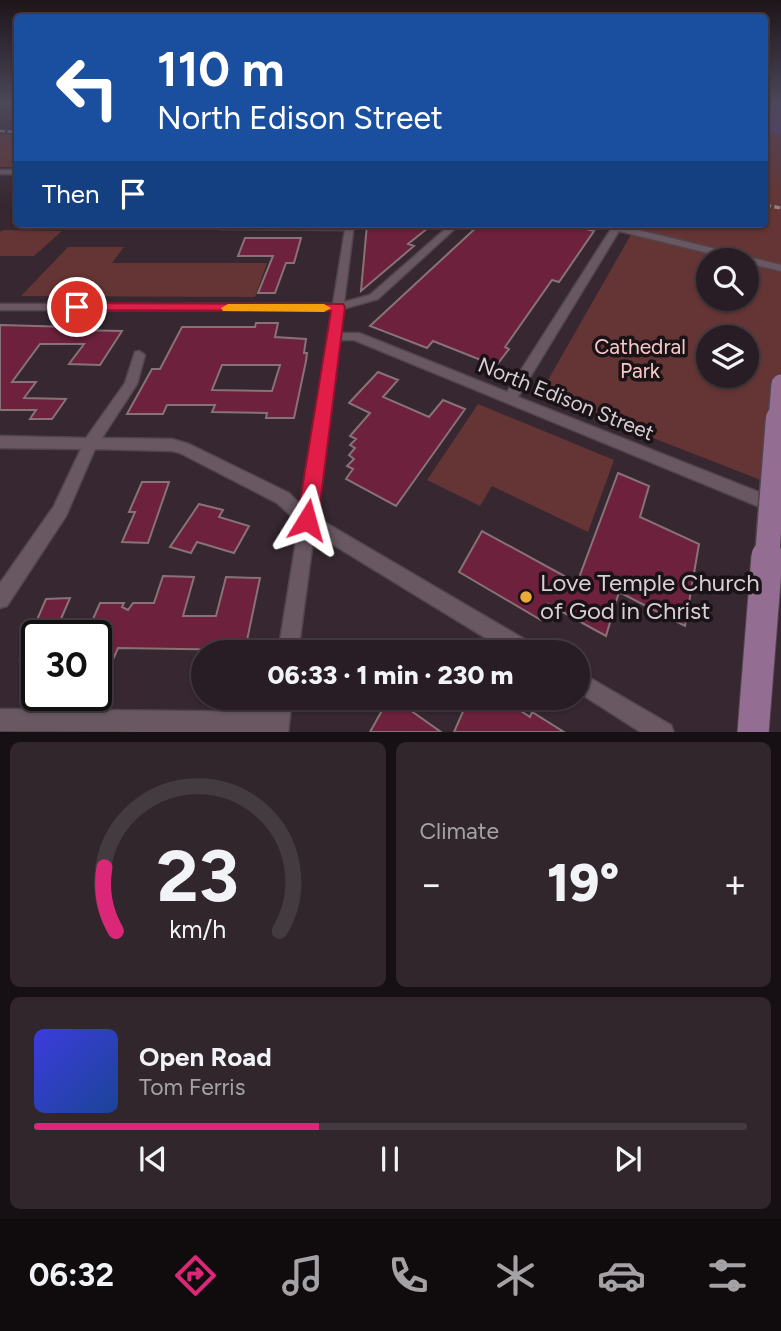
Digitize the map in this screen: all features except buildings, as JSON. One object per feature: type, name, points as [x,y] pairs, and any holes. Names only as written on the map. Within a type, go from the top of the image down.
[{"type":"main road","points":[[753,732],[781,384]]},
{"type":"street","points":[[290,640],[350,228]]},
{"type":"street","points":[[0,307],[338,307],[374,297],[452,228]]},
{"type":"street","points":[[510,399],[617,228]]},
{"type":"street","points":[[626,228],[781,268]]},
{"type":"street","name":"North Edison Street","points":[[334,337],[355,337],[781,508]]},
{"type":"street","points":[[0,599],[60,511],[90,444],[131,384],[139,355]]},
{"type":"street","points":[[0,442],[172,445],[184,448],[282,498],[307,520],[507,640]]},
{"type":"street","points":[[590,688],[661,732]]},
{"type":"street","points":[[0,720],[278,728],[280,710]]},
{"type":"green space","points":[[0,137],[14,137],[14,167],[0,167]]},
{"type":"green space","name":"Cathedral Park","points":[[768,137],[781,137],[781,488],[540,394],[635,228],[768,228]]},
{"type":"green space","points":[[62,231],[34,256],[0,256],[0,232]]},
{"type":"green space","points":[[68,247],[124,247],[112,263],[267,263],[255,297],[21,296]]},
{"type":"green space","points":[[478,404],[614,460],[588,532],[492,486],[480,506],[427,480]]},
{"type":"railway","points":[[768,206],[781,208]]},
{"type":"slow traffic","points":[[228,308],[324,308]]},
{"type":"place","name":"Love Temple Church of God in Christ","points":[[526,597]]},
{"type":"route","points":[[77,307],[338,307],[307,520]]}]
